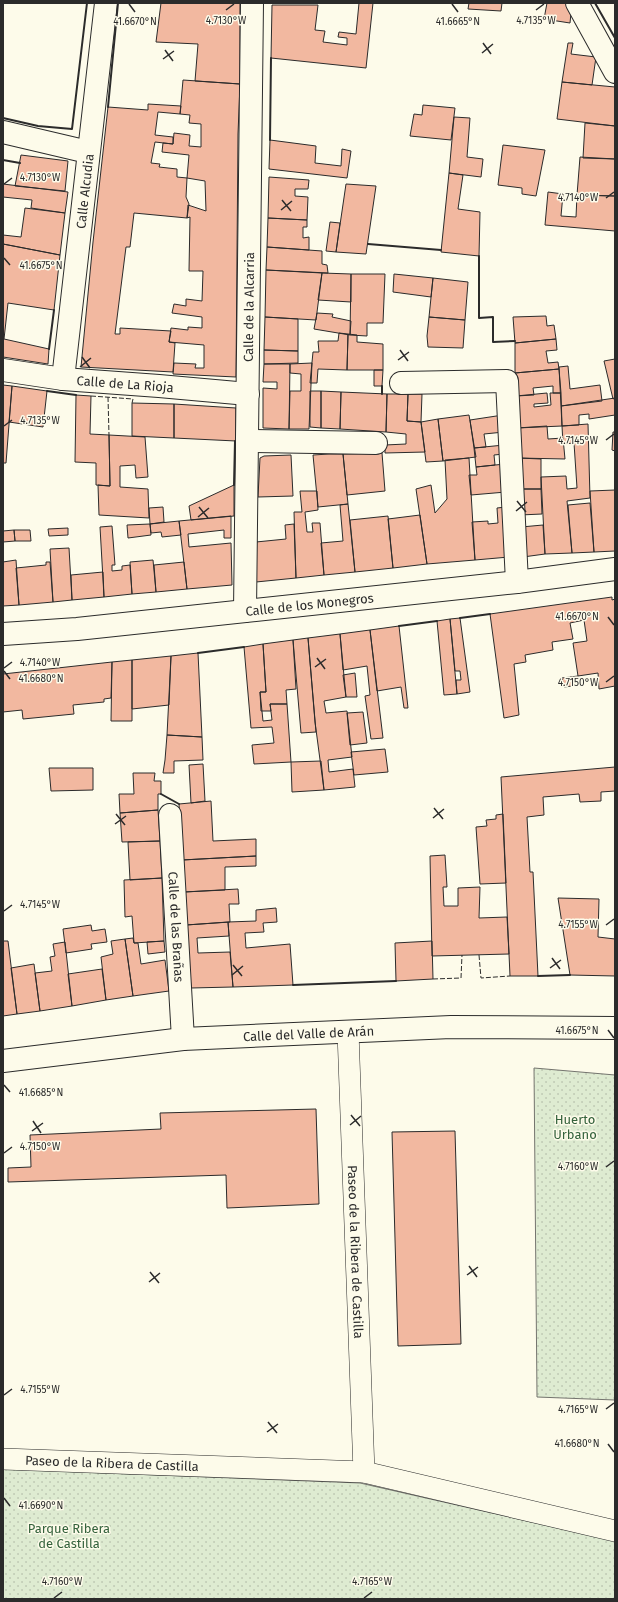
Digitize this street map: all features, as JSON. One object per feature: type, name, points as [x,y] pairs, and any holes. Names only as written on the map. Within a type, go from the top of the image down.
[{"type":"street","name":"Calle Alcudia","points":[[63,379],[106,3]]},
{"type":"street","name":"Calle de la Alcarria","points":[[245,611],[252,3]]},
{"type":"street","points":[[577,3],[615,72]]},
{"type":"street","points":[[3,132],[88,152]]},
{"type":"street","name":"Calle de La Rioja","points":[[3,370],[63,379],[248,394]]},
{"type":"street","points":[[401,383],[507,381],[517,582]]},
{"type":"street","points":[[247,441],[376,443]]},
{"type":"street","name":"Calle de los Monegros","points":[[3,634],[77,629],[517,582],[615,569]]},
{"type":"street","name":"Calle de las Brañas","points":[[170,815],[183,1039]]},
{"type":"street","name":"Calle del Valle de Arán","points":[[3,1061],[183,1039],[451,1027],[615,1028]]},
{"type":"street","name":"Paseo de la Ribera de Castilla","points":[[348,1032],[364,1472]]},
{"type":"street","name":"Paseo de la Ribera de Castilla","points":[[3,1459],[364,1472],[615,1531]]},
{"type":"green space","name":"Huerto Urbano","points":[[534,1068],[615,1075],[615,1400],[537,1397]]},
{"type":"green space","name":"Parque Ribera de Castilla","points":[[3,1469],[360,1483],[615,1541],[615,1599],[3,1599]]},
{"type":"building","points":[[161,3],[240,3],[240,84],[195,81],[198,44],[156,42]]},
{"type":"building","points":[[359,3],[373,3],[366,68],[271,58],[272,5],[318,5],[315,30],[325,31],[323,42],[347,45],[347,38],[338,37],[339,32],[356,34]]},
{"type":"building","points":[[469,3],[502,3],[501,11],[468,9]]},
{"type":"building","points":[[547,3],[566,3],[571,13],[570,23],[544,19]]},
{"type":"building","points":[[568,43],[573,43],[571,54],[596,57],[592,85],[562,82]]},
{"type":"building","points":[[183,80],[240,84],[238,134],[236,377],[173,374],[174,363],[196,364],[195,368],[204,368],[204,345],[169,342],[171,328],[188,330],[188,327],[202,328],[202,317],[172,313],[174,304],[186,306],[186,299],[202,301],[203,271],[189,271],[190,217],[187,218],[188,205],[206,211],[205,181],[187,178],[189,155],[162,152],[163,143],[173,144],[174,133],[190,135],[189,146],[201,147],[201,124],[189,123],[190,115],[180,114]]},
{"type":"building","points":[[562,82],[615,87],[615,126],[557,119]]},
{"type":"building","points":[[148,104],[181,106],[180,114],[158,112],[155,135],[173,137],[173,144],[155,142],[151,163],[160,164],[159,167],[177,169],[177,177],[187,178],[186,197],[189,204],[187,218],[134,213],[130,247],[126,247],[115,334],[120,334],[120,328],[171,331],[169,342],[175,343],[173,372],[81,367],[108,107],[148,110]]},
{"type":"building","points":[[423,105],[455,108],[451,140],[410,136],[414,114],[422,115]]},
{"type":"building","points":[[454,117],[470,118],[467,157],[483,159],[481,177],[449,173]]},
{"type":"building","points":[[585,123],[615,126],[615,159],[583,158]]},
{"type":"building","points":[[270,140],[316,146],[315,163],[341,166],[342,149],[351,151],[347,178],[269,169]]},
{"type":"building","points":[[503,145],[545,150],[536,196],[522,194],[522,188],[498,185]]},
{"type":"building","points":[[21,155],[68,161],[65,191],[15,186]]},
{"type":"building","points":[[580,157],[615,159],[615,196],[577,195]]},
{"type":"building","points":[[449,173],[463,175],[458,209],[480,212],[479,256],[441,252]]},
{"type":"building","points":[[269,177],[309,180],[308,189],[295,189],[295,196],[308,197],[307,220],[268,218]]},
{"type":"building","points":[[3,184],[68,192],[65,213],[31,208],[32,200],[3,197]]},
{"type":"building","points":[[346,184],[376,186],[366,254],[336,252]]},
{"type":"building","points":[[548,192],[563,194],[561,216],[576,217],[577,195],[615,196],[615,231],[545,225]]},
{"type":"building","points":[[25,208],[65,213],[60,255],[3,244],[3,235],[21,237]]},
{"type":"building","points":[[268,218],[307,220],[307,227],[303,227],[303,238],[309,237],[309,250],[267,247]]},
{"type":"building","points":[[330,222],[340,223],[336,252],[326,251]]},
{"type":"building","points":[[3,244],[60,255],[54,310],[8,303],[4,339],[49,349],[48,364],[3,357]]},
{"type":"building","points":[[267,247],[322,251],[322,264],[327,265],[328,273],[266,270]]},
{"type":"building","points":[[266,270],[322,273],[316,320],[265,317]]},
{"type":"building","points":[[322,273],[351,274],[351,302],[318,300]]},
{"type":"building","points":[[351,274],[385,274],[383,323],[367,323],[367,336],[350,335]]},
{"type":"building","points":[[394,274],[433,278],[431,297],[393,292]]},
{"type":"building","points":[[433,278],[468,282],[465,320],[429,317]]},
{"type":"building","points":[[317,313],[333,314],[332,317],[351,321],[350,335],[314,329]]},
{"type":"building","points":[[546,316],[547,326],[554,325],[556,339],[515,343],[513,317]]},
{"type":"building","points":[[265,317],[298,319],[298,351],[264,350]]},
{"type":"building","points":[[429,317],[465,320],[463,348],[428,347],[427,336]]},
{"type":"building","points":[[339,333],[348,334],[347,370],[318,369],[317,383],[310,383],[313,352],[319,352],[318,341],[338,341]]},
{"type":"building","points":[[348,334],[357,335],[357,342],[383,344],[383,370],[347,370]]},
{"type":"building","points":[[556,339],[557,350],[546,351],[548,363],[558,362],[559,369],[515,373],[515,343]]},
{"type":"building","points":[[264,350],[298,351],[298,363],[264,364]]},
{"type":"building","points":[[615,359],[615,398],[613,399],[604,361]]},
{"type":"building","points":[[312,363],[309,429],[289,429],[290,391],[301,391],[301,374],[290,373],[290,364]]},
{"type":"building","points":[[264,364],[290,364],[289,429],[263,428],[263,388],[277,389],[277,382],[263,382]]},
{"type":"building","points":[[568,366],[570,389],[600,385],[602,401],[561,406],[559,367]]},
{"type":"building","points":[[559,369],[561,393],[553,393],[553,386],[533,388],[534,395],[516,396],[515,373]]},
{"type":"building","points":[[374,370],[383,370],[382,386],[374,386]]},
{"type":"building","points":[[3,385],[12,386],[6,463],[3,463]]},
{"type":"building","points":[[12,386],[47,391],[43,427],[9,422]]},
{"type":"building","points":[[310,391],[321,391],[321,428],[310,427]]},
{"type":"building","points":[[321,391],[341,392],[340,429],[321,428]]},
{"type":"building","points":[[341,392],[387,394],[386,432],[340,429]]},
{"type":"building","points":[[547,393],[548,403],[534,404],[534,407],[551,405],[550,393],[561,393],[562,426],[517,428],[516,396]]},
{"type":"building","points":[[387,394],[408,394],[407,421],[421,422],[425,452],[385,453],[385,445],[406,444],[406,434],[386,432]]},
{"type":"building","points":[[408,394],[422,394],[421,422],[407,421]]},
{"type":"building","points":[[76,395],[91,396],[90,434],[109,435],[110,486],[96,485],[96,463],[75,462]]},
{"type":"building","points":[[615,398],[615,415],[589,419],[589,414],[579,415],[579,425],[562,426],[561,406]]},
{"type":"building","points":[[132,403],[174,404],[174,438],[132,436]]},
{"type":"building","points":[[174,404],[236,408],[236,441],[174,438]]},
{"type":"building","points":[[469,415],[476,457],[443,461],[438,419]]},
{"type":"building","points":[[503,415],[504,432],[484,434],[486,447],[474,448],[470,420]]},
{"type":"building","points":[[438,419],[443,461],[426,462],[421,422]]},
{"type":"building","points":[[588,424],[590,498],[567,501],[572,553],[545,554],[541,477],[566,476],[567,489],[577,488],[574,443],[563,444],[562,426]]},
{"type":"building","points":[[547,426],[548,439],[563,438],[565,459],[518,458],[517,428]]},
{"type":"building","points":[[613,432],[615,432],[615,451],[612,450]]},
{"type":"building","points":[[109,435],[145,437],[148,477],[136,478],[135,465],[120,466],[120,487],[148,489],[149,518],[99,515],[98,485],[110,486]]},
{"type":"building","points":[[504,445],[504,454],[494,455],[495,465],[476,467],[474,448]]},
{"type":"building","points":[[382,453],[385,491],[347,495],[343,454]]},
{"type":"building","points":[[343,454],[348,504],[318,507],[313,455]]},
{"type":"building","points":[[291,455],[293,496],[258,497],[260,458],[264,456]]},
{"type":"building","points":[[469,458],[475,560],[427,564],[416,489],[431,485],[435,513],[447,499],[445,460]]},
{"type":"building","points":[[518,458],[541,459],[541,489],[519,489]]},
{"type":"building","points":[[505,464],[506,492],[471,495],[469,475],[477,475],[476,467]]},
{"type":"building","points":[[234,485],[234,516],[191,520],[189,506]]},
{"type":"building","points":[[519,489],[541,489],[542,514],[520,515]]},
{"type":"building","points":[[615,490],[615,551],[594,552],[590,491]]},
{"type":"building","points":[[300,491],[317,491],[318,510],[305,512],[307,532],[313,532],[312,523],[320,523],[324,575],[296,578],[294,512],[302,512]]},
{"type":"building","points":[[590,503],[594,552],[572,553],[568,505]]},
{"type":"building","points":[[348,504],[355,572],[324,575],[321,543],[343,541],[340,505]]},
{"type":"building","points":[[163,507],[164,522],[150,524],[149,508]]},
{"type":"building","points":[[506,507],[509,557],[475,560],[472,522],[488,521],[488,524],[498,523],[497,508]]},
{"type":"building","points":[[420,515],[427,564],[393,568],[388,519]]},
{"type":"building","points":[[231,516],[231,538],[224,538],[224,530],[188,534],[189,547],[231,543],[232,585],[187,589],[179,521]]},
{"type":"building","points":[[388,516],[393,568],[355,572],[350,520]]},
{"type":"building","points":[[179,521],[181,535],[162,537],[161,532],[151,533],[150,524]]},
{"type":"building","points":[[150,524],[151,535],[128,538],[127,525]]},
{"type":"building","points":[[294,524],[296,578],[256,582],[256,542],[286,539],[285,525]]},
{"type":"building","points":[[543,525],[545,554],[523,557],[521,527]]},
{"type":"building","points":[[112,526],[115,565],[112,565],[112,571],[122,570],[122,566],[130,565],[132,594],[104,597],[100,527]]},
{"type":"building","points":[[68,528],[68,535],[49,536],[48,529]]},
{"type":"building","points":[[14,530],[15,541],[3,542],[3,531]]},
{"type":"building","points":[[14,530],[30,530],[31,541],[15,541]]},
{"type":"building","points":[[69,548],[72,600],[53,602],[50,549]]},
{"type":"building","points":[[16,560],[19,605],[3,606],[3,562]]},
{"type":"building","points":[[153,560],[156,592],[132,594],[130,562]]},
{"type":"building","points":[[46,562],[50,562],[53,602],[19,605],[16,568],[46,565]]},
{"type":"building","points":[[184,562],[187,589],[156,592],[154,565]]},
{"type":"building","points":[[103,572],[104,597],[72,600],[71,575]]},
{"type":"building","points":[[612,597],[612,600],[615,599],[615,686],[599,689],[598,673],[578,676],[573,643],[587,641],[584,620],[570,623],[573,639],[552,642],[553,650],[525,655],[526,662],[514,664],[519,715],[504,718],[490,614]]},
{"type":"building","points":[[460,618],[470,692],[457,694],[456,680],[461,680],[460,671],[455,671],[450,619]]},
{"type":"building","points":[[450,619],[457,694],[444,695],[437,621]]},
{"type":"building","points":[[399,626],[408,708],[404,708],[401,687],[377,691],[370,630]]},
{"type":"building","points":[[370,630],[383,738],[371,739],[365,696],[370,695],[367,666],[343,670],[340,634]]},
{"type":"building","points":[[340,634],[346,697],[324,701],[326,713],[347,711],[352,757],[328,760],[329,772],[353,769],[355,787],[324,790],[315,722],[308,638]]},
{"type":"building","points":[[308,638],[316,732],[301,733],[293,640]]},
{"type":"building","points":[[293,640],[296,689],[286,690],[287,704],[270,704],[271,711],[261,711],[260,692],[266,692],[263,644]]},
{"type":"building","points":[[263,644],[266,692],[260,692],[263,721],[272,720],[270,704],[287,704],[291,762],[254,764],[252,745],[274,743],[272,727],[251,728],[244,647]]},
{"type":"building","points":[[198,653],[202,737],[167,735],[171,656]]},
{"type":"building","points":[[171,656],[169,705],[132,709],[132,660]]},
{"type":"building","points":[[132,660],[132,721],[111,721],[112,662]]},
{"type":"building","points":[[112,662],[111,698],[104,699],[104,702],[73,705],[74,714],[23,719],[22,710],[3,712],[3,674]]},
{"type":"building","points":[[355,673],[357,697],[346,697],[343,675]]},
{"type":"building","points":[[578,676],[580,685],[564,687],[562,678]]},
{"type":"building","points":[[363,712],[367,743],[350,745],[347,713]]},
{"type":"building","points":[[167,735],[202,737],[203,760],[174,761],[174,773],[163,773]]},
{"type":"building","points":[[385,749],[388,772],[354,775],[351,752]]},
{"type":"building","points":[[321,761],[324,790],[292,792],[291,762]]},
{"type":"building","points":[[203,764],[205,801],[191,803],[189,765]]},
{"type":"building","points":[[615,767],[615,791],[601,792],[601,801],[580,802],[579,794],[543,797],[544,815],[527,817],[530,872],[533,872],[538,976],[510,976],[501,777]]},
{"type":"building","points":[[49,768],[93,768],[93,790],[51,791]]},
{"type":"building","points":[[133,773],[155,773],[154,781],[161,781],[161,794],[158,794],[158,810],[120,813],[119,794],[134,794]]},
{"type":"building","points":[[211,801],[213,841],[256,839],[256,856],[182,860],[179,804]]},
{"type":"building","points":[[158,810],[160,841],[122,842],[120,813]]},
{"type":"building","points":[[503,814],[506,883],[480,884],[476,827],[487,826],[486,820],[496,819],[496,815]]},
{"type":"building","points":[[160,841],[162,878],[130,880],[128,842]]},
{"type":"building","points":[[445,855],[447,887],[443,887],[444,906],[458,906],[458,888],[480,887],[479,918],[507,917],[509,954],[432,956],[430,856]]},
{"type":"building","points":[[256,856],[256,866],[225,867],[225,890],[184,892],[182,860]]},
{"type":"building","points":[[162,878],[164,941],[134,943],[132,916],[125,917],[124,880]]},
{"type":"building","points":[[238,889],[239,904],[229,904],[230,922],[186,925],[184,892]]},
{"type":"building","points":[[558,898],[599,899],[598,937],[615,939],[615,976],[570,975]]},
{"type":"building","points":[[276,908],[277,922],[263,923],[264,932],[245,933],[246,948],[290,944],[293,985],[233,987],[228,922],[256,921],[256,910]]},
{"type":"building","points":[[228,922],[229,936],[197,938],[198,953],[230,952],[233,987],[191,988],[186,925]]},
{"type":"building","points":[[91,925],[92,931],[105,929],[107,942],[91,944],[92,949],[66,953],[63,929]]},
{"type":"building","points":[[133,938],[134,943],[138,943],[141,964],[165,960],[169,991],[133,996],[125,939]]},
{"type":"building","points":[[125,939],[133,996],[106,1000],[101,957],[113,954],[111,941]]},
{"type":"building","points":[[3,941],[8,941],[17,1014],[3,1016]]},
{"type":"building","points":[[164,941],[165,952],[148,954],[147,942]]},
{"type":"building","points":[[432,941],[433,979],[396,981],[395,943]]},
{"type":"building","points":[[65,942],[72,1006],[40,1011],[35,973],[52,971],[50,957],[55,956],[53,944]]},
{"type":"building","points":[[34,964],[40,1011],[17,1014],[11,968]]},
{"type":"building","points":[[102,969],[106,1000],[72,1006],[68,974]]},
{"type":"building","points":[[316,1109],[319,1204],[227,1208],[226,1175],[8,1182],[8,1168],[31,1167],[30,1135],[161,1129],[160,1113]]},
{"type":"building","points":[[455,1131],[461,1344],[398,1346],[392,1132]]},
{"type":"fence","points":[[91,396],[133,399],[132,403]]},
{"type":"fence","points":[[108,397],[109,435]]},
{"type":"fence","points":[[433,979],[461,978],[462,955]]},
{"type":"fence","points":[[479,955],[481,978],[510,976]]},
{"type":"wall","points":[[4,3],[13,3]]},
{"type":"wall","points":[[3,118],[38,126],[72,129],[87,3]]},
{"type":"wall","points":[[108,107],[118,3]]},
{"type":"wall","points":[[595,3],[615,38]]},
{"type":"wall","points":[[270,140],[271,58]]},
{"type":"wall","points":[[3,160],[20,163]]},
{"type":"wall","points":[[368,244],[441,250]]},
{"type":"wall","points":[[479,256],[479,318],[493,317],[493,342],[515,341]]},
{"type":"wall","points":[[49,349],[54,310]]},
{"type":"wall","points":[[382,386],[382,394]]},
{"type":"wall","points":[[47,391],[76,395]]},
{"type":"wall","points":[[234,485],[235,441]]},
{"type":"wall","points":[[460,618],[490,614]]},
{"type":"wall","points":[[399,626],[437,621]]},
{"type":"wall","points":[[198,653],[244,647]]},
{"type":"wall","points":[[161,794],[179,804]]},
{"type":"wall","points":[[538,976],[570,975]]},
{"type":"wall","points":[[293,985],[396,981]]}]
